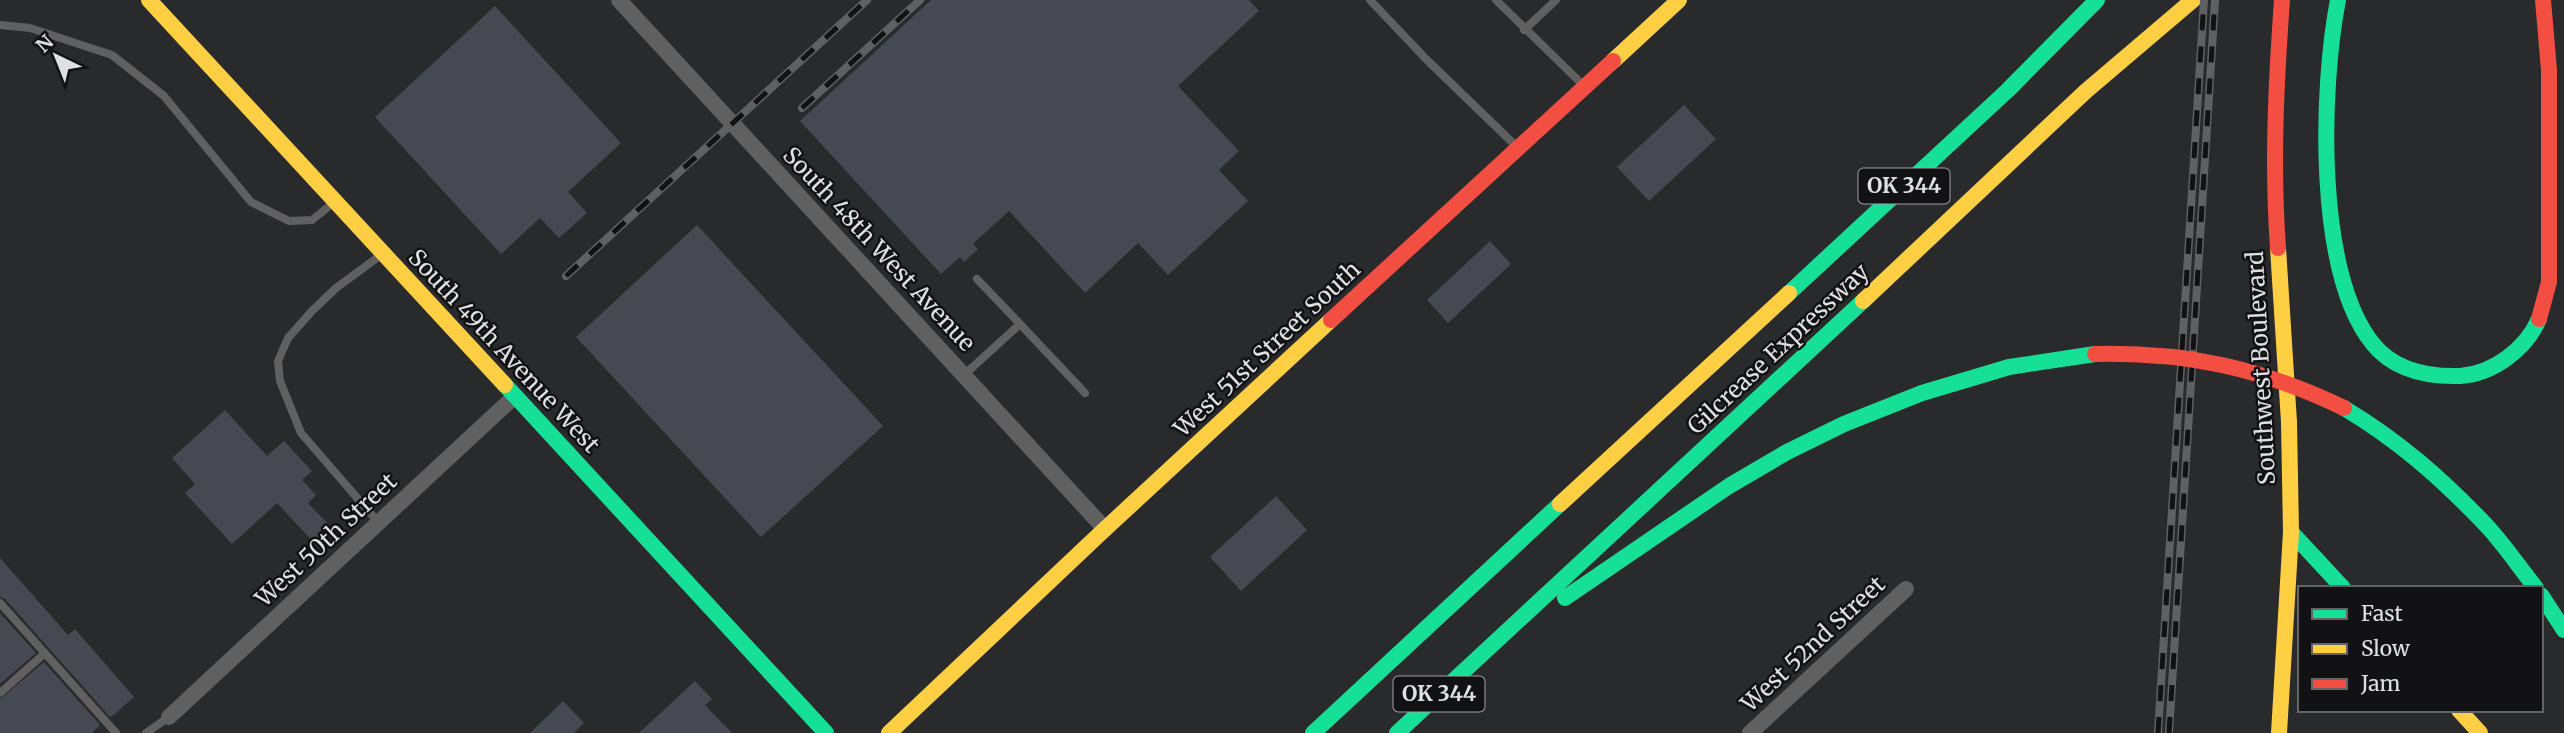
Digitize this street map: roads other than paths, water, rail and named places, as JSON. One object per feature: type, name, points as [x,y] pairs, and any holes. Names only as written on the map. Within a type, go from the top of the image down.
[{"type":"main road","name":"South 49th Avenue West","points":[[149,0],[826,733]]},
{"type":"main road","name":"West 51st Street South","points":[[888,733],[1105,529],[1679,0]]},
{"type":"main road","name":"Gilcrease Expressway","points":[[1313,733],[2008,90],[2097,0]]},
{"type":"main road","name":"Gilcrease Expressway","points":[[1397,733],[1768,391],[2086,91],[2193,0]]},
{"type":"main road","name":"Southwest Boulevard","points":[[2279,733],[2291,532],[2289,422],[2274,193],[2274,111],[2282,0]]},
{"type":"main road","points":[[2338,0],[2331,48],[2326,125],[2332,220],[2352,308],[2370,340],[2388,357],[2407,368],[2444,377],[2483,372],[2515,351],[2530,336],[2539,318],[2549,282],[2549,70],[2543,0]]},
{"type":"main road","points":[[2549,70],[2564,131]]},
{"type":"main road","points":[[1480,656],[1729,486],[1787,452],[1844,424],[1922,393],[2009,366],[2095,354],[2158,353],[2223,362],[2284,380],[2344,408],[2385,433],[2422,463],[2487,526],[2534,586]]},
{"type":"main road","points":[[2291,532],[2341,586]]},
{"type":"main road","points":[[2543,598],[2564,630]]},
{"type":"main road","points":[[2460,712],[2471,730]]},
{"type":"street","name":"South 48th West Avenue","points":[[619,0],[1105,529]]},
{"type":"street","name":"West 50th Street","points":[[169,717],[515,396]]},
{"type":"street","name":"West 52nd Street","points":[[1750,733],[1906,589]]},
{"type":"lane","points":[[1370,0],[1427,60],[1519,148]]},
{"type":"lane","points":[[1496,0],[1585,87]]},
{"type":"lane","points":[[1524,30],[1556,0]]},
{"type":"lane","points":[[0,25],[30,28],[112,55],[164,96],[251,202],[289,220],[312,220],[336,201]]},
{"type":"lane","points":[[378,522],[301,433],[280,381],[278,361],[288,338],[312,311],[335,288],[383,253]]},
{"type":"lane","points":[[977,279],[1085,393]]},
{"type":"lane","points":[[964,375],[1020,324]]},
{"type":"lane","points":[[0,603],[116,733]]},
{"type":"lane","points":[[0,693],[45,653]]},
{"type":"lane","points":[[146,733],[169,717]]},
{"type":"railway","points":[[566,276],[867,0]]},
{"type":"railway","points":[[802,108],[920,0]]},
{"type":"railway","points":[[2158,733],[2204,0]]},
{"type":"railway","points":[[2169,733],[2215,0]]}]
